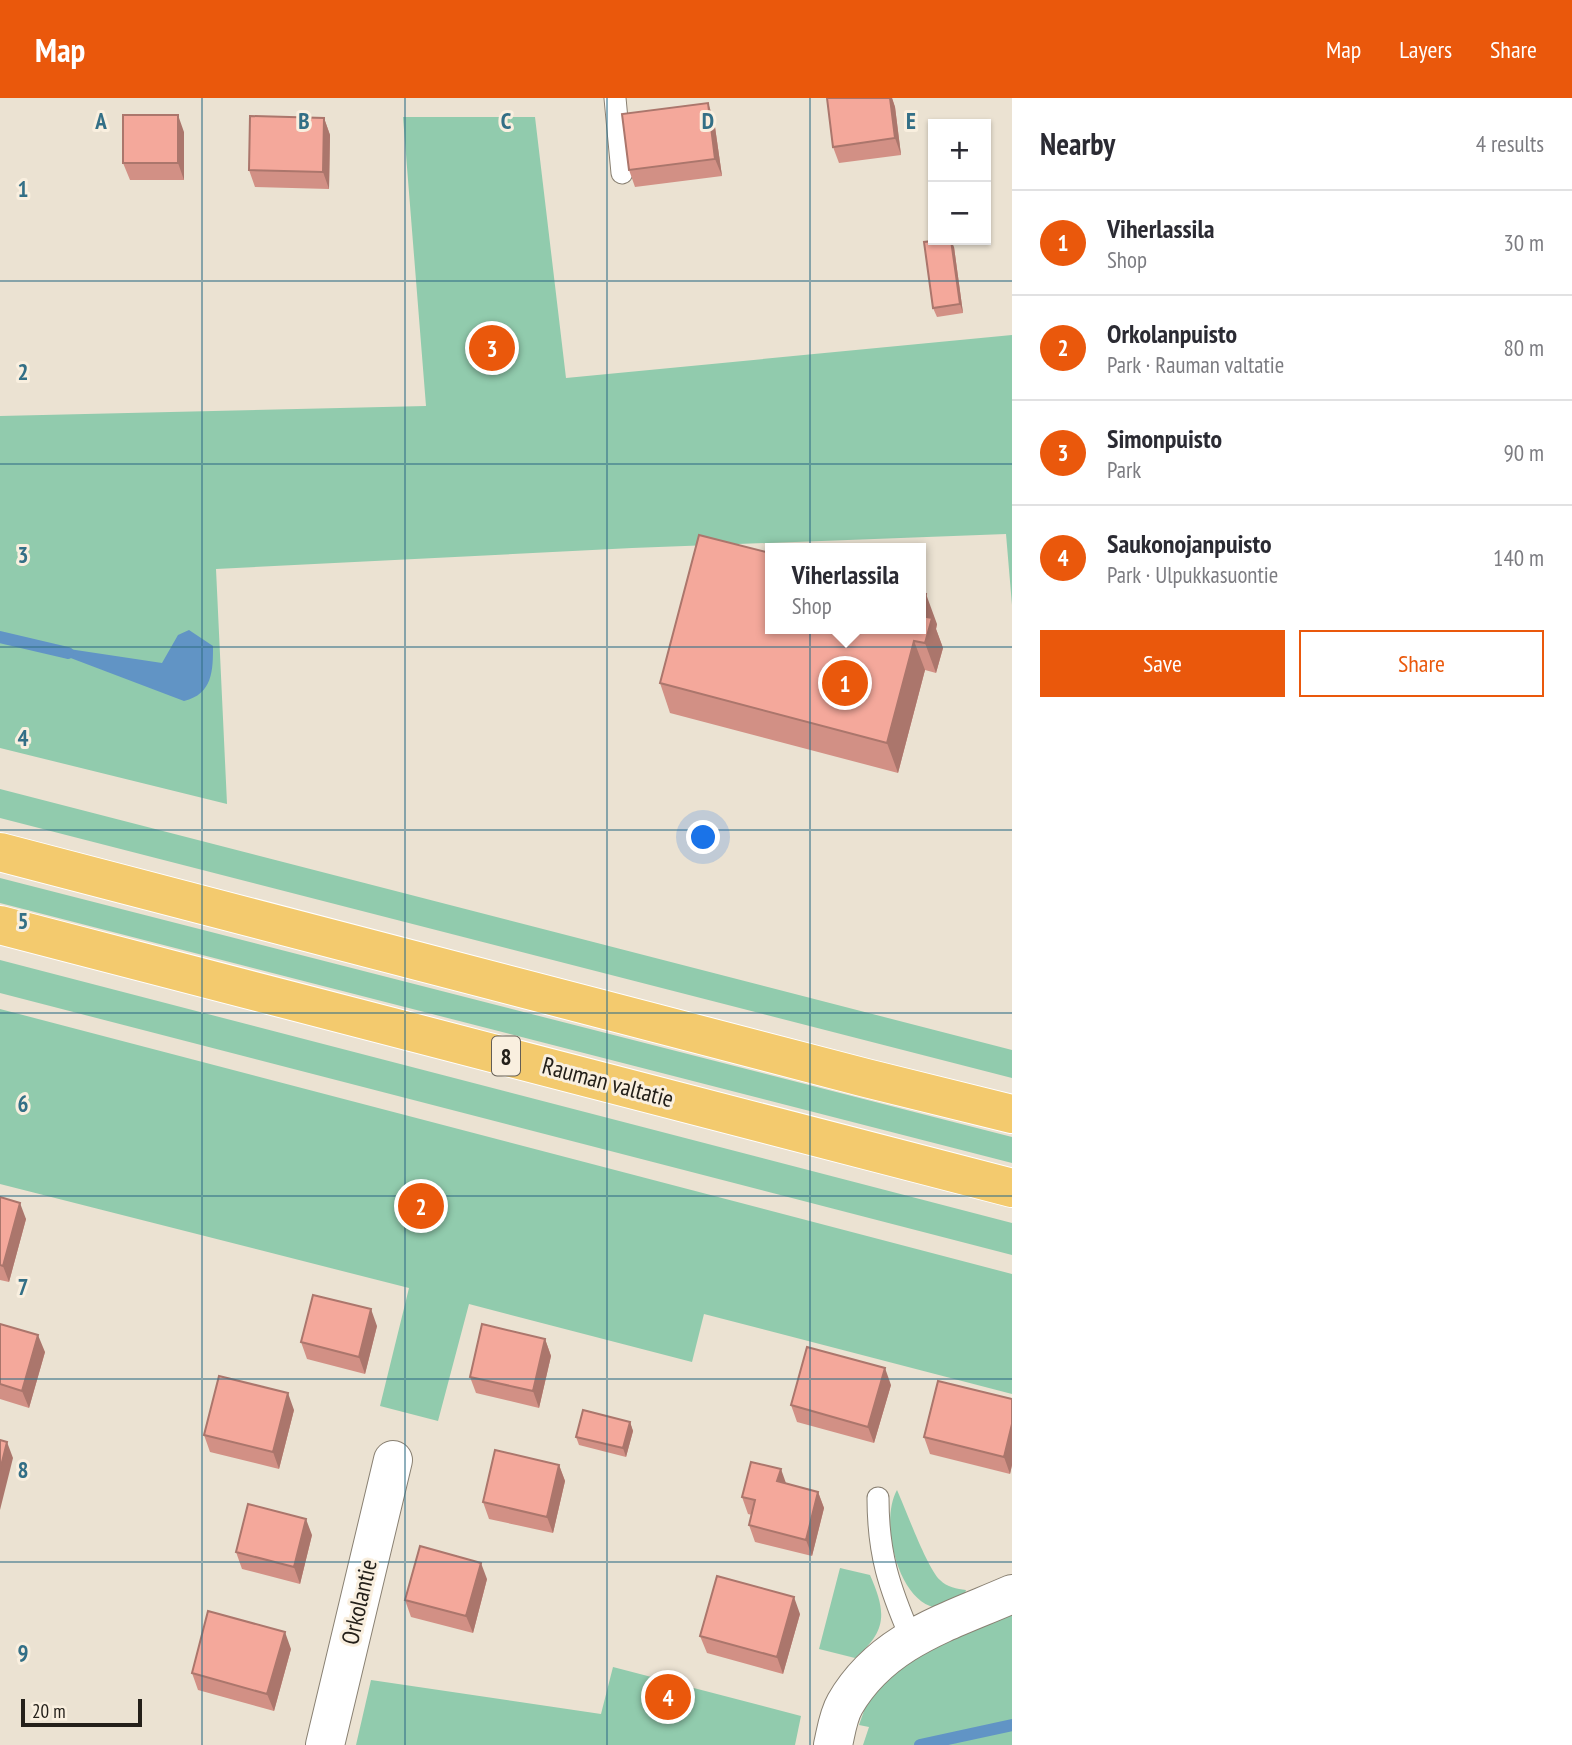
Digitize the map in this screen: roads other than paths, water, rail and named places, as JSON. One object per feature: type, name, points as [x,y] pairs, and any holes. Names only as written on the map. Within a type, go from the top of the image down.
[{"type":"highway","points":[[0,852],[1012,1114]]},
{"type":"highway","name":"Rauman valtatie","points":[[0,925],[1012,1188]]},
{"type":"street","name":"Orkolantie","points":[[325,1745],[393,1460]]},
{"type":"street","points":[[836,1734],[844,1706],[881,1659],[911,1638],[1012,1594]]},
{"type":"lane","points":[[615,98],[622,173]]},
{"type":"lane","points":[[878,1498],[878,1534],[884,1564],[893,1596],[911,1638]]},
{"type":"water","points":[[189,630],[213,646],[213,664],[206,687],[194,698],[184,701],[68,657],[69,649],[162,663],[178,635]]},
{"type":"waterway","points":[[0,637],[68,653]]},
{"type":"waterway","points":[[920,1745],[1012,1725]]},
{"type":"place","name":"Simonpuisto","points":[[492,348]]},
{"type":"place","name":"Viherlassila","points":[[845,683]]},
{"type":"place","name":"Orkolanpuisto","points":[[421,1206]]},
{"type":"place","name":"Saukonojanpuisto","points":[[668,1697]]}]
